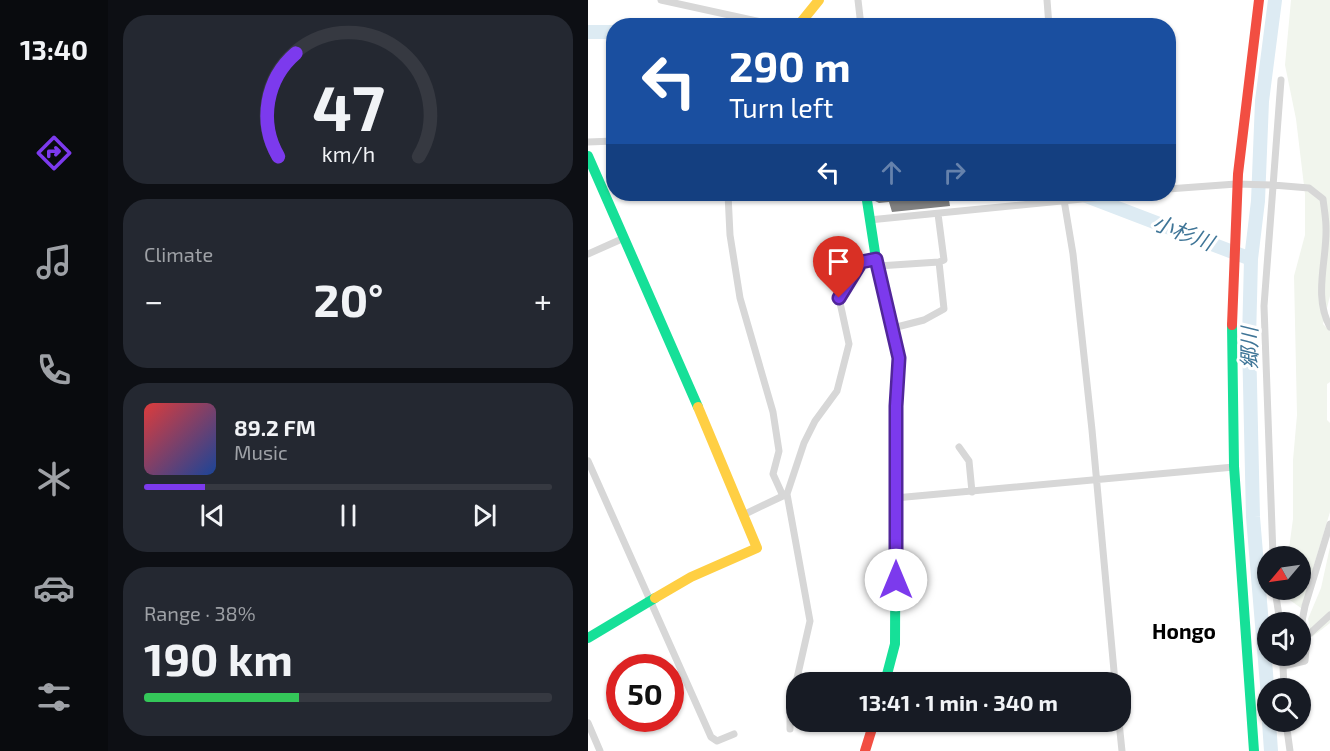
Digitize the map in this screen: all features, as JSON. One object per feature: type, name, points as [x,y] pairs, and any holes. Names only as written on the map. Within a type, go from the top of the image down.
[{"type":"street","points":[[661,0],[743,18]]},
{"type":"street","points":[[804,18],[819,0]]},
{"type":"street","points":[[858,0],[860,18]]},
{"type":"street","points":[[1047,0],[1048,18]]},
{"type":"street","points":[[1254,751],[1234,467],[1231,381],[1236,184],[1258,0]]},
{"type":"street","points":[[1273,546],[1264,306],[1281,80]]},
{"type":"street","points":[[588,142],[606,141]]},
{"type":"street","points":[[588,156],[606,197]]},
{"type":"street","points":[[1176,188],[1236,184],[1273,185],[1309,188],[1323,199],[1326,227],[1321,297],[1325,317],[1330,327]]},
{"type":"street","points":[[588,638],[690,577],[757,548],[745,514],[608,201]]},
{"type":"street","points":[[728,201],[730,235],[740,298],[768,391],[779,451],[773,474],[785,495],[810,621],[798,672]]},
{"type":"street","points":[[867,201],[877,263],[899,358],[895,498],[895,644],[888,672]]},
{"type":"street","points":[[870,220],[1040,201]]},
{"type":"street","points":[[1064,201],[1073,254],[1092,430],[1114,672]]},
{"type":"street","points":[[745,514],[785,495],[804,443],[815,421],[837,391],[849,345],[839,298],[861,262],[939,262],[944,260],[938,214]]},
{"type":"street","points":[[588,254],[624,238]]},
{"type":"street","points":[[893,328],[924,320],[944,309],[939,262]]},
{"type":"street","points":[[959,447],[969,461],[972,492]]},
{"type":"street","points":[[588,461],[711,737],[717,741],[735,734]]},
{"type":"street","points":[[895,498],[1234,467]]},
{"type":"street","points":[[1305,612],[1330,524]]},
{"type":"street","points":[[1311,632],[1330,615]]},
{"type":"street","points":[[1283,666],[1284,678]]},
{"type":"street","points":[[588,723],[600,751]]},
{"type":"street","points":[[865,751],[871,732]]},
{"type":"street","points":[[1120,732],[1122,751]]},
{"type":"street","points":[[1287,732],[1290,751]]},
{"type":"shaded area","points":[[1291,0],[1330,0],[1330,296],[1323,324],[1330,331],[1327,420],[1330,423],[1330,512],[1311,575],[1311,546],[1289,546],[1293,519],[1293,460],[1297,415],[1294,276],[1305,235],[1305,194],[1296,119],[1285,65]]},
{"type":"shaded area","points":[[1330,547],[1330,623],[1312,637],[1311,612],[1321,588]]},
{"type":"shaded area","points":[[1290,600],[1303,600],[1301,608]]},
{"type":"building","points":[[875,201],[949,201],[950,206],[892,212],[889,202]]},
{"type":"waterway","name":"郷川","points":[[1266,678],[1253,517],[1249,340],[1251,259],[1258,201],[1262,101],[1275,0]]},
{"type":"waterway","name":"小杉川","points":[[588,32],[606,32]]},
{"type":"waterway","name":"小杉川","points":[[1099,201],[1251,259]]},
{"type":"waterway","name":"郷川","points":[[1270,732],[1271,751]]},
{"type":"traffic: fast","points":[[588,156],[606,197]]},
{"type":"traffic: fast","points":[[608,201],[698,407]]},
{"type":"traffic: fast","points":[[867,201],[876,259],[899,358],[896,406],[895,644],[888,672]]},
{"type":"traffic: fast","points":[[1232,325],[1234,466],[1254,751]]},
{"type":"traffic: fast","points":[[588,638],[655,598]]},
{"type":"traffic: slow","points":[[804,18],[819,0]]},
{"type":"traffic: slow","points":[[655,598],[691,577],[757,548],[698,407]]},
{"type":"traffic: jam","points":[[1232,325],[1238,174],[1259,0]]},
{"type":"traffic: jam","points":[[865,751],[871,732]]},
{"type":"district","name":"Hongo","points":[[1184,632]]},
{"type":"route","points":[[839,298],[861,262],[876,259],[899,358],[896,406],[896,580]]}]
